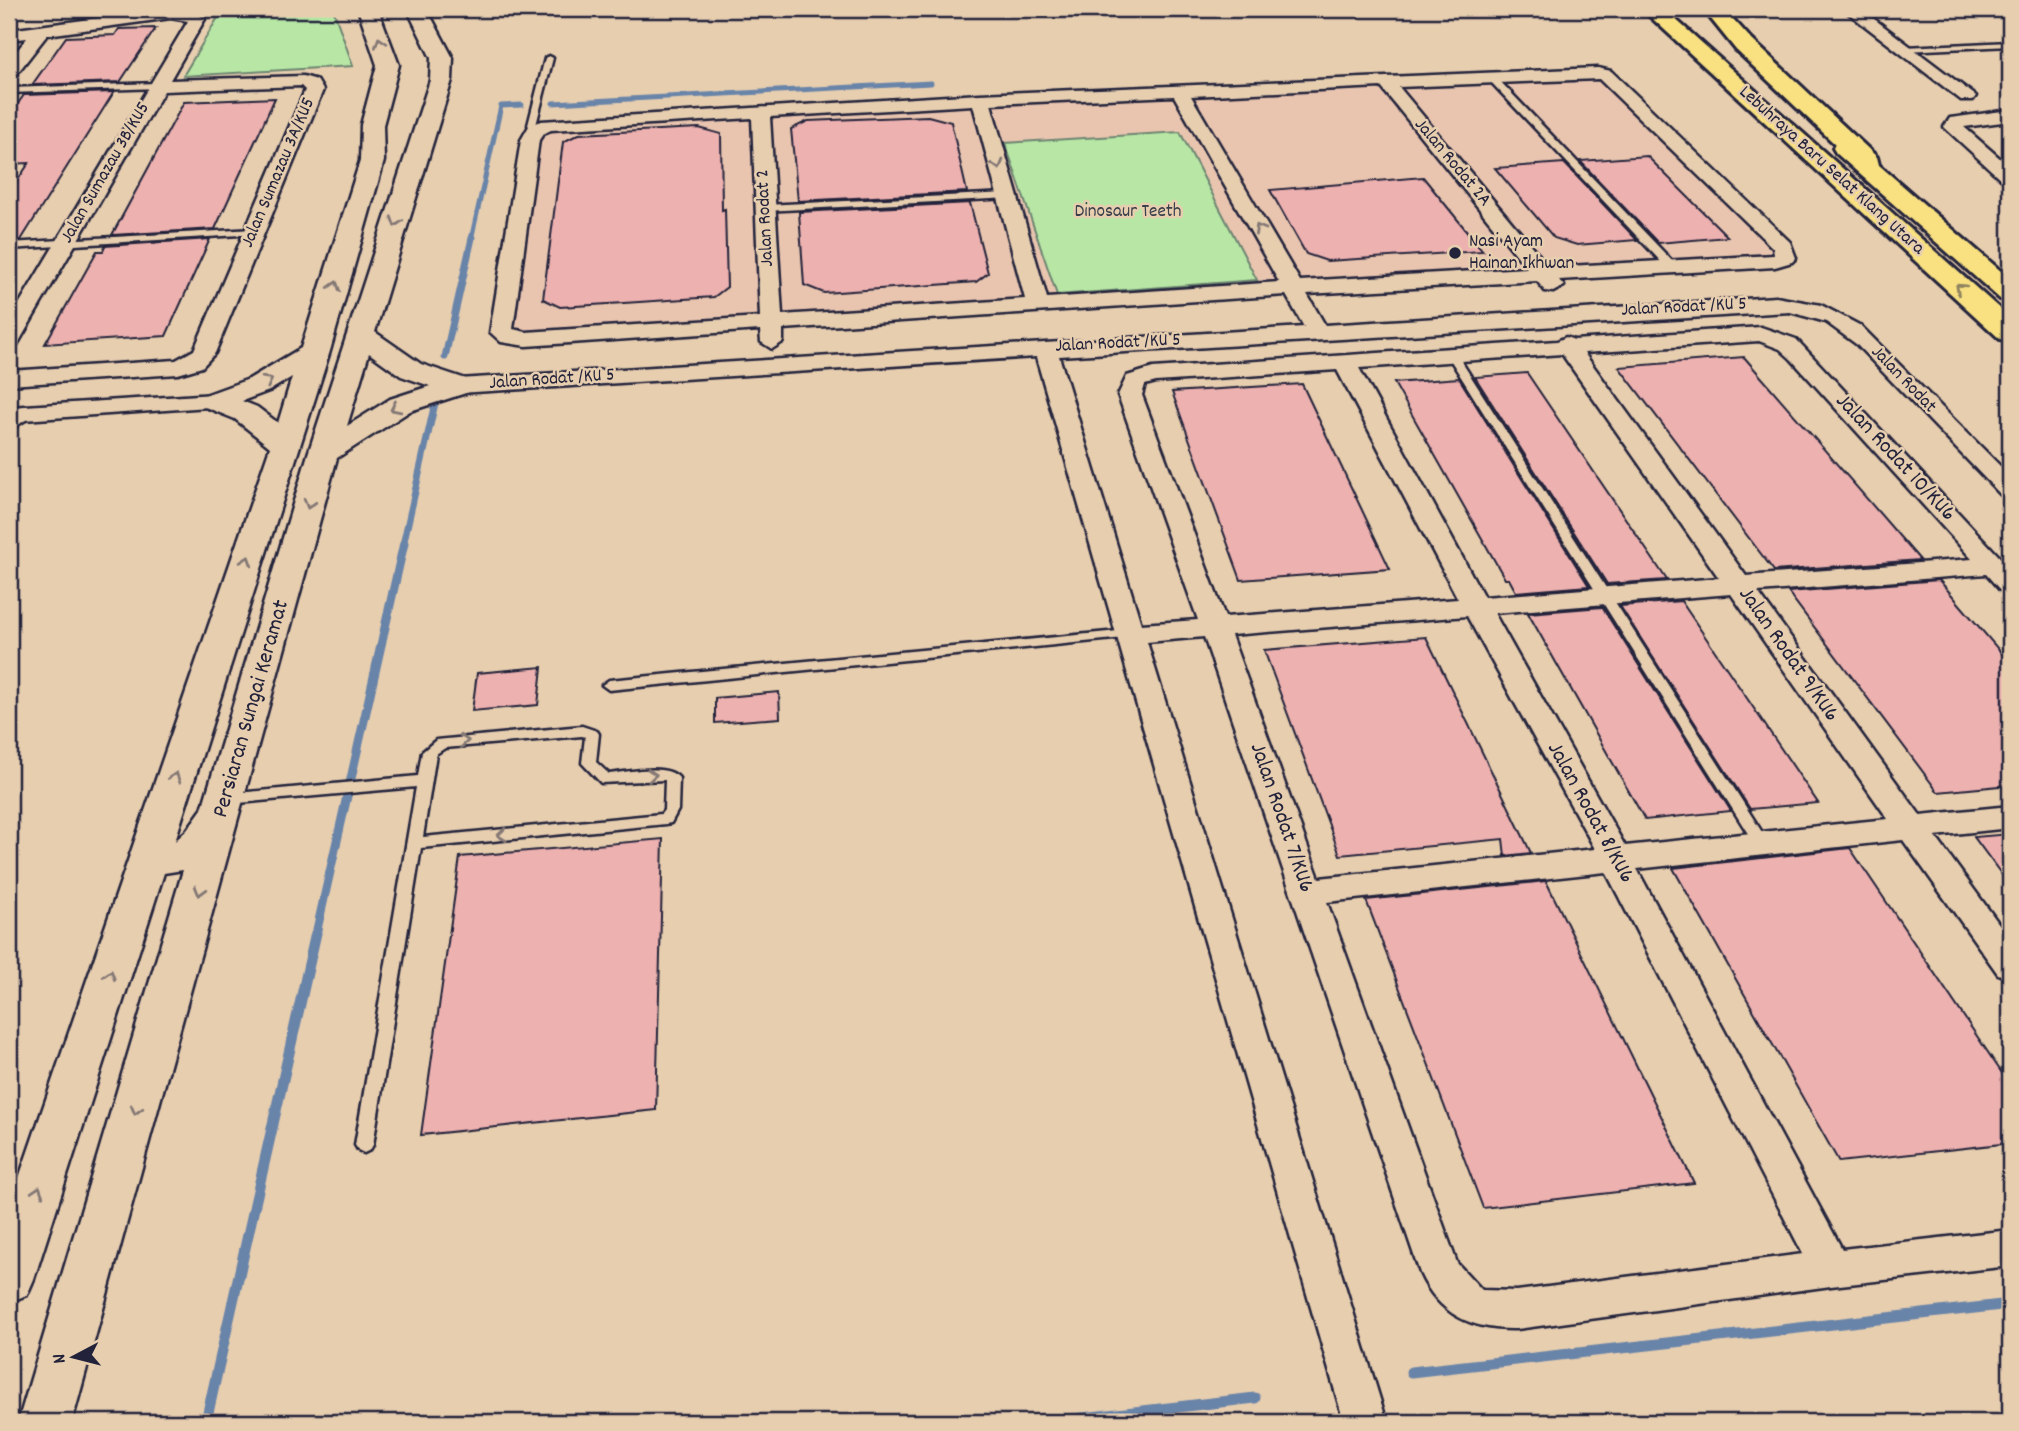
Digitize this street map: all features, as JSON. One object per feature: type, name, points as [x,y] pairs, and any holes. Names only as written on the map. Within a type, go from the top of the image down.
[{"type":"highway","name":"Lebuhraya Baru Selat Klang Utara","points":[[1685,9],[2010,293]]},
{"type":"highway","points":[[1713,9],[1744,46],[1941,232]]},
{"type":"highway","name":"Lebuhraya Baru Selat Klang Utara","points":[[1643,12],[1786,130],[2010,333]]},
{"type":"street","name":"Persiaran Sungai Keramat","points":[[9,1279],[286,444],[372,159],[372,125],[388,65],[368,9]]},
{"type":"street","points":[[395,9],[408,39]]},
{"type":"street","points":[[417,9],[442,58],[441,80],[417,157]]},
{"type":"street","points":[[1851,9],[1967,96]]},
{"type":"street","name":"Jalan Sumazau 3B/KU5","points":[[9,340],[197,19],[183,12],[41,31]]},
{"type":"street","points":[[9,35],[41,31]]},
{"type":"street","points":[[9,72],[41,31]]},
{"type":"street","name":"Persiaran Sungai Keramat","points":[[45,1422],[226,801],[323,454],[417,157],[454,111],[464,63],[462,51]]},
{"type":"street","points":[[1589,73],[1605,75],[1786,251],[1782,260],[1294,288],[771,325],[526,338],[509,337],[501,332],[530,140],[536,130],[561,123],[761,112],[1179,90],[1589,73]]},
{"type":"street","name":"Jalan Sumazau 3A/KU5","points":[[9,378],[178,367],[194,362],[204,353],[314,90],[311,84],[290,81],[157,86]]},
{"type":"street","name":"Jalan Rodat 2A","points":[[1387,83],[1574,314]]},
{"type":"street","points":[[372,159],[405,87]]},
{"type":"street","points":[[1179,90],[1318,332]]},
{"type":"street","points":[[980,99],[1038,305]]},
{"type":"street","name":"Jalan Rodat 2","points":[[761,112],[774,366]]},
{"type":"street","points":[[2010,116],[1968,119],[1957,122],[1953,128],[2010,177]]},
{"type":"street","name":"Jalan Rodat /KU 5","points":[[459,386],[1776,303]]},
{"type":"street","name":"Jalan Rodat","points":[[1776,303],[1809,307],[1840,318],[1864,339],[2010,490]]},
{"type":"street","points":[[360,334],[411,370],[459,386]]},
{"type":"street","name":"Jalan Rodat 10/KU6","points":[[1566,344],[1740,334],[1774,337],[1799,354],[2002,575]]},
{"type":"street","points":[[1344,361],[1566,344]]},
{"type":"street","name":"Jalan Rodat 9/KU6","points":[[1566,344],[2010,965]]},
{"type":"street","points":[[1045,348],[1365,1422]]},
{"type":"street","points":[[19,414],[215,401],[259,385],[316,351]]},
{"type":"street","name":"Jalan Rodat 7/KU6","points":[[1344,361],[1153,375],[1135,381],[1130,395],[1214,626],[1440,1273],[1458,1300],[1485,1311],[1517,1310],[1831,1268],[2010,1248]]},
{"type":"street","name":"Jalan Rodat 8/KU6","points":[[1344,361],[1616,859],[1831,1268]]},
{"type":"street","points":[[323,454],[400,405],[459,386]]},
{"type":"street","points":[[215,401],[246,413],[286,444]]},
{"type":"street","points":[[1129,634],[1738,585],[2002,575]]},
{"type":"street","points":[[154,841],[164,859],[182,858],[202,840],[226,801]]},
{"type":"street","points":[[1307,892],[2010,817]]},
{"type":"lane","points":[[1905,49],[2010,44]]},
{"type":"lane","points":[[536,130],[532,125],[549,58]]},
{"type":"lane","points":[[1492,78],[1671,266]]},
{"type":"lane","points":[[9,91],[157,86]]},
{"type":"lane","points":[[765,208],[1007,196]]},
{"type":"lane","points":[[9,246],[254,232]]},
{"type":"lane","points":[[1451,353],[1762,844]]},
{"type":"lane","points":[[9,428],[19,414]]},
{"type":"lane","points":[[609,685],[1129,634]]},
{"type":"lane","points":[[365,1145],[414,843],[429,752],[441,743],[582,731],[592,734],[589,763],[606,779],[666,774],[671,778],[671,810],[666,819],[414,843]]},
{"type":"lane","points":[[226,801],[424,782]]},
{"type":"shaded area","points":[[1594,75],[1777,254],[1772,257],[515,332],[510,328],[543,132],[551,128],[1197,92]]},
{"type":"green space","points":[[223,9],[333,9],[353,66],[183,76]]},
{"type":"green space","name":"Dinosaur Teeth","points":[[1180,132],[1257,280],[1057,295],[1005,143]]},
{"type":"building","points":[[156,28],[120,82],[32,85],[66,37],[115,35],[119,29]]},
{"type":"building","points":[[114,92],[21,240],[9,240],[9,193],[29,163],[9,164],[9,116],[24,95]]},
{"type":"building","points":[[275,98],[215,229],[112,235],[184,102]]},
{"type":"building","points":[[928,116],[951,122],[967,192],[798,201],[791,129],[808,121]]},
{"type":"building","points":[[699,128],[721,134],[727,287],[714,297],[624,303],[560,307],[543,299],[563,142],[579,134]]},
{"type":"building","points":[[1647,156],[1728,237],[1658,243],[1580,161]]},
{"type":"building","points":[[1564,163],[1637,240],[1577,245],[1554,238],[1495,168]]},
{"type":"building","points":[[1423,177],[1483,251],[1327,261],[1306,254],[1270,190]]},
{"type":"building","points":[[970,203],[988,273],[976,282],[824,293],[804,285],[799,212]]},
{"type":"building","points":[[210,239],[166,336],[45,344],[97,251],[103,251],[105,246]]},
{"type":"building","points":[[1744,357],[1920,560],[1774,571],[1619,367]]},
{"type":"building","points":[[1527,373],[1667,580],[1607,584],[1475,377]]},
{"type":"building","points":[[1459,378],[1589,586],[1516,592],[1509,579],[1505,579],[1394,383]]},
{"type":"building","points":[[1302,384],[1390,569],[1241,580],[1172,392]]},
{"type":"building","points":[[1939,580],[2010,663],[2010,785],[1938,792],[1788,592]]},
{"type":"building","points":[[1681,601],[1818,803],[1750,809],[1620,606]]},
{"type":"building","points":[[1602,607],[1731,811],[1645,820],[1528,613]]},
{"type":"building","points":[[1426,637],[1531,853],[1505,856],[1503,839],[1340,855],[1264,650]]},
{"type":"building","points":[[542,667],[538,705],[472,711],[477,673]]},
{"type":"building","points":[[779,692],[780,718],[715,723],[715,698]]},
{"type":"building","points":[[2010,834],[2010,886],[1974,837]]},
{"type":"building","points":[[663,839],[656,1110],[421,1135],[460,857]]},
{"type":"building","points":[[1850,848],[2010,1085],[2010,1143],[1839,1162],[1673,868]]},
{"type":"building","points":[[1546,881],[1694,1183],[1483,1208],[1366,900]]},
{"type":"waterway","points":[[553,103],[931,83]]},
{"type":"waterway","points":[[471,240],[501,106],[522,105]]},
{"type":"waterway","points":[[445,357],[472,238]]},
{"type":"waterway","points":[[403,545],[435,403]]},
{"type":"waterway","points":[[316,934],[404,543]]},
{"type":"waterway","points":[[203,1422],[207,1417],[316,933]]},
{"type":"waterway","points":[[1411,1372],[2010,1304]]},
{"type":"waterway","points":[[1048,1422],[1255,1398]]},
{"type":"place","name":"Nasi Ayam Hainan Ikhwan","points":[[1455,253]]}]
